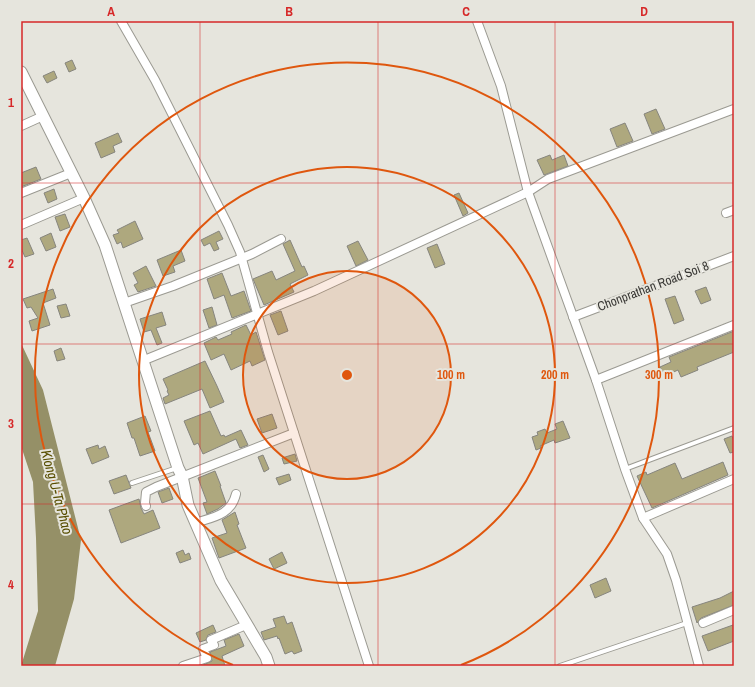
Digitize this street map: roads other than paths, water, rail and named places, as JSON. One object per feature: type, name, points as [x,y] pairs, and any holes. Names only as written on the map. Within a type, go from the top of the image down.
[{"type":"street","points":[[121,21],[155,80],[228,225],[241,257],[294,433],[369,666]]},
{"type":"street","points":[[477,21],[501,86],[528,192],[596,380],[625,470],[644,518],[667,554],[676,580],[699,666]]},
{"type":"street","points":[[21,72],[84,198],[105,245],[142,361],[180,472],[188,505],[195,523],[221,581],[266,657],[269,666]]},
{"type":"street","points":[[142,361],[258,315],[321,288],[528,192],[548,179],[734,109]]},
{"type":"street","points":[[21,126],[43,116]]},
{"type":"street","points":[[21,193],[71,173]]},
{"type":"street","points":[[21,225],[84,198]]},
{"type":"street","points":[[124,303],[173,286],[241,257],[252,254],[280,239]]},
{"type":"street","name":"Chonprathan Road Soi 8","points":[[573,317],[734,256]]},
{"type":"street","points":[[596,380],[734,325]]},
{"type":"street","points":[[146,506],[146,492],[180,472],[245,453],[294,433]]},
{"type":"street","points":[[644,518],[734,479]]},
{"type":"street","points":[[195,523],[219,515],[228,510],[234,502],[236,494]]},
{"type":"street","points":[[703,623],[734,610]]},
{"type":"street","points":[[183,666],[208,658],[203,649],[214,645],[211,640],[246,625]]},
{"type":"lane","points":[[625,470],[734,428]]},
{"type":"lane","points":[[132,483],[180,472]]},
{"type":"lane","points":[[560,666],[687,623]]},
{"type":"water","name":"Klong U-Ta Phao","points":[[21,343],[43,390],[81,540],[74,599],[55,666],[21,666],[38,611],[33,482],[21,446]]}]
